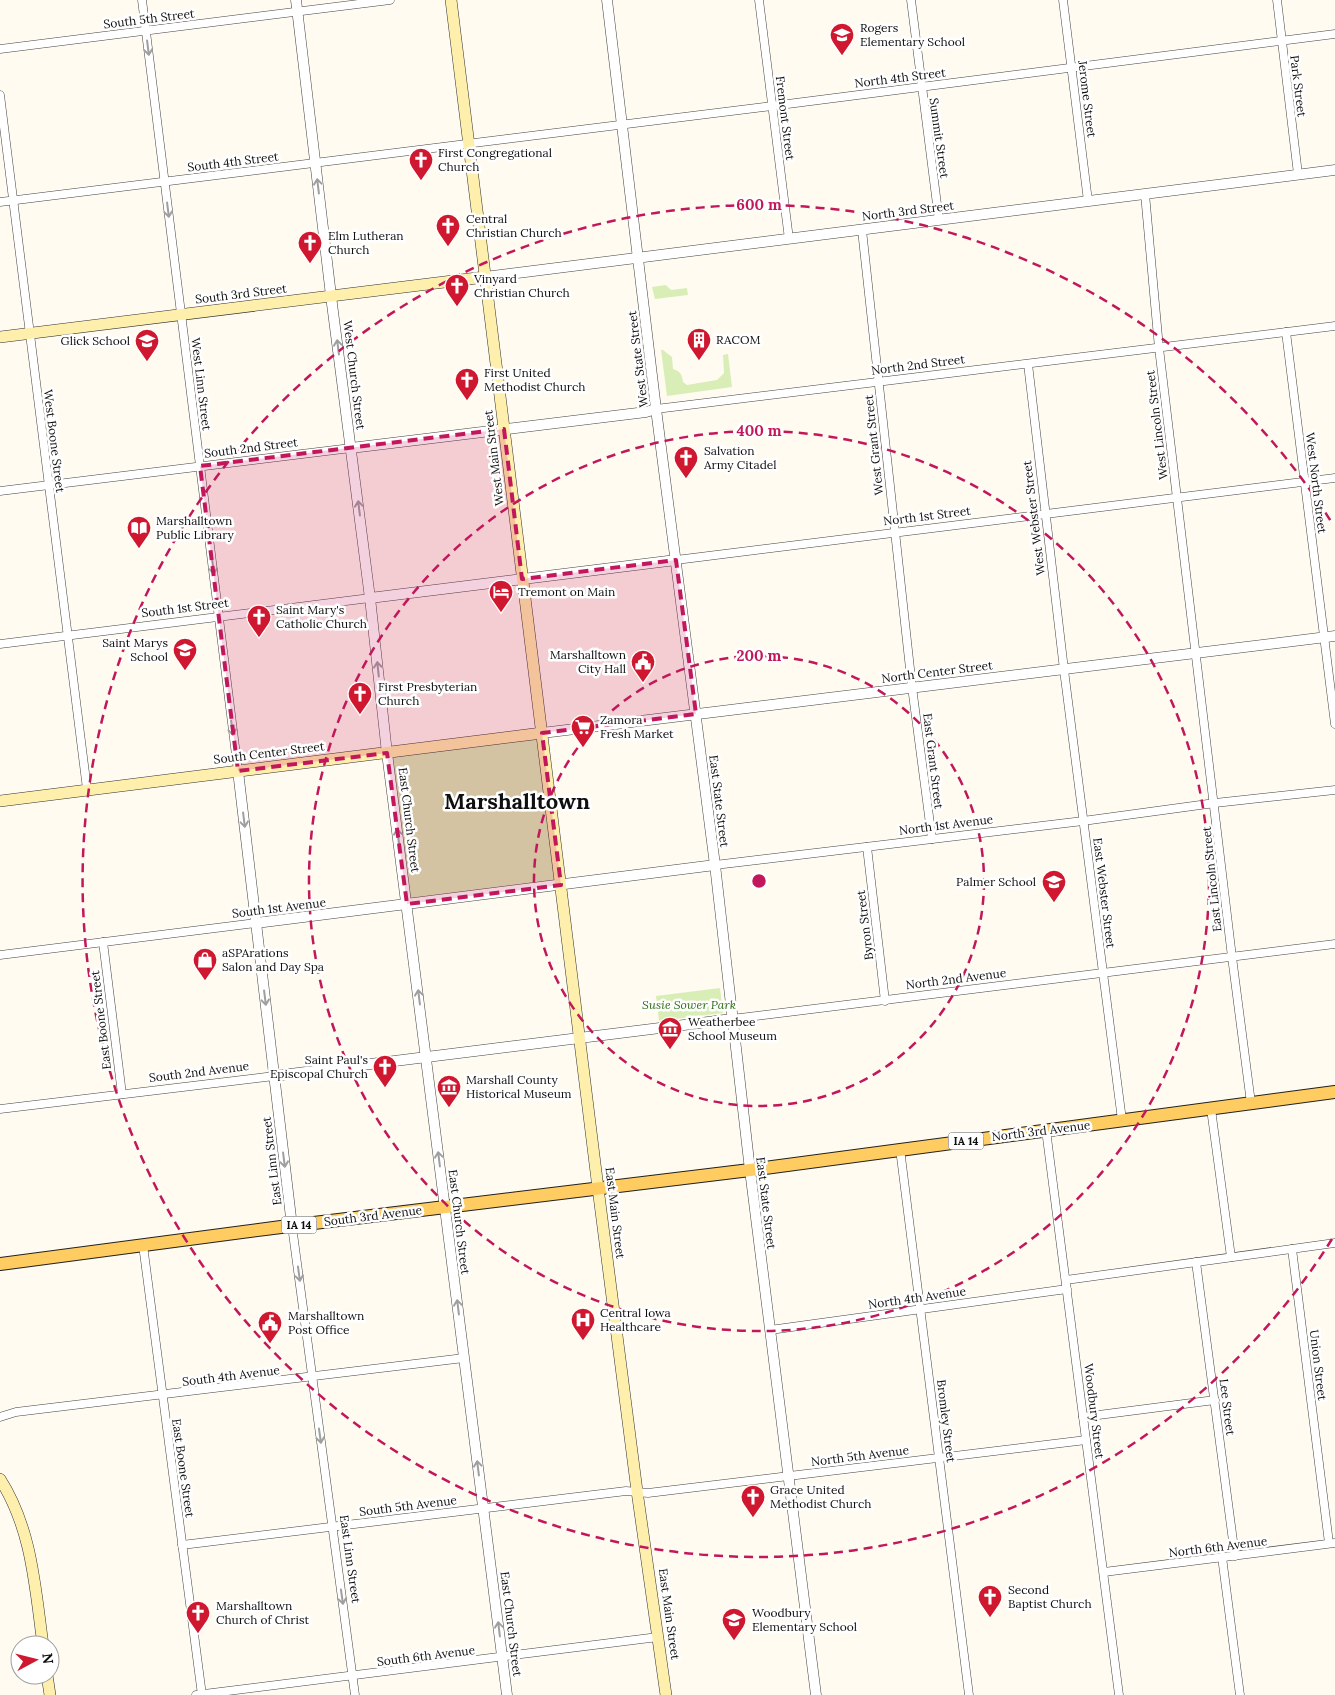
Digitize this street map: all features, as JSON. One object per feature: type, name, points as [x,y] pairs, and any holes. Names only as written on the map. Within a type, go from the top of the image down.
[{"type":"main road","name":"West Main Street","points":[[451,0],[542,733]]},
{"type":"main road","name":"South 3rd Street","points":[[0,337],[485,277]]},
{"type":"main road","name":"South Center Street","points":[[0,801],[542,733]]},
{"type":"main road","name":"East Main Street","points":[[542,733],[637,1491],[666,1695]]},
{"type":"main road","name":"North 3rd Avenue","points":[[598,1188],[750,1170],[1335,1092]]},
{"type":"main road","name":"South 3rd Avenue","points":[[0,1264],[598,1188]]},
{"type":"main road","points":[[0,1479],[16,1508],[25,1533],[31,1558],[42,1635]]},
{"type":"street","name":"West Linn Street","points":[[142,0],[238,771]]},
{"type":"street","name":"West Church Street","points":[[296,0],[331,296],[370,598],[387,753]]},
{"type":"street","name":"South 5th Street","points":[[0,49],[390,0]]},
{"type":"street","name":"West State Street","points":[[607,0],[656,409],[696,714]]},
{"type":"street","name":"Fremont Street","points":[[759,0],[789,239]]},
{"type":"street","name":"Summit Street","points":[[911,0],[939,220]]},
{"type":"street","name":"Jerome Street","points":[[1063,0],[1088,201]]},
{"type":"street","name":"Park Street","points":[[1277,0],[1298,174]]},
{"type":"street","name":"North 4th Street","points":[[468,144],[1335,34]]},
{"type":"street","name":"West Boone Street","points":[[0,96],[87,789]]},
{"type":"street","name":"South 4th Street","points":[[0,202],[468,144]]},
{"type":"street","name":"North 3rd Street","points":[[485,277],[1335,170]]},
{"type":"street","name":"West Lincoln Street","points":[[1145,194],[1159,348],[1196,652]]},
{"type":"street","name":"West Grant Street","points":[[862,230],[912,687]]},
{"type":"street","name":"North 2nd Street","points":[[504,429],[1335,326]]},
{"type":"street","name":"West North Street","points":[[1286,332],[1305,482],[1330,637],[1335,724]]},
{"type":"street","name":"West Webster Street","points":[[1028,364],[1064,669]]},
{"type":"street","name":"South 2nd Street","points":[[0,491],[504,429]]},
{"type":"street","name":"North 1st Street","points":[[522,579],[1335,478]]},
{"type":"street","name":"South 1st Street","points":[[0,644],[522,579]]},
{"type":"street","name":"North Center Street","points":[[542,733],[1330,637]]},
{"type":"street","name":"East Lincoln Street","points":[[1196,652],[1251,1103]]},
{"type":"street","name":"East Webster Street","points":[[1064,669],[1122,1120]]},
{"type":"street","name":"East Grant Street","points":[[912,687],[932,839]]},
{"type":"street","name":"East State Street","points":[[696,714],[750,1170],[816,1695]]},
{"type":"street","name":"East Church Street","points":[[387,753],[507,1695]]},
{"type":"street","name":"East Linn Street","points":[[238,771],[292,1226],[355,1695]]},
{"type":"street","name":"North 1st Avenue","points":[[561,885],[1215,803],[1335,790]]},
{"type":"street","name":"Byron Street","points":[[867,848],[885,1001]]},
{"type":"street","name":"South 1st Avenue","points":[[0,955],[561,885]]},
{"type":"street","name":"East Boone Street","points":[[103,942],[122,1094]]},
{"type":"street","name":"North 2nd Avenue","points":[[579,1038],[1335,944]]},
{"type":"street","name":"South 2nd Avenue","points":[[0,1109],[579,1038]]},
{"type":"street","points":[[1211,1108],[1231,1257]]},
{"type":"street","name":"Woodbury Street","points":[[1046,1130],[1120,1695]]},
{"type":"street","name":"Bromley Street","points":[[900,1149],[969,1695]]},
{"type":"street","points":[[1066,1280],[1335,1243]]},
{"type":"street","name":"East Boone Street","points":[[143,1245],[200,1695]]},
{"type":"street","name":"Union Street","points":[[1292,1249],[1332,1543]]},
{"type":"street","name":"Lee Street","points":[[1196,1262],[1235,1556]]},
{"type":"street","name":"North 4th Avenue","points":[[770,1330],[1067,1289]]},
{"type":"street","name":"South 4th Avenue","points":[[0,1417],[16,1412],[464,1358]]},
{"type":"street","points":[[1083,1417],[1215,1400]]},
{"type":"street","name":"North 5th Avenue","points":[[637,1491],[648,1493],[1086,1440]]},
{"type":"street","name":"South 5th Avenue","points":[[182,1545],[637,1491]]},
{"type":"street","name":"North 6th Avenue","points":[[1104,1572],[1332,1543]]},
{"type":"street","points":[[1222,1558],[1240,1695]]},
{"type":"street","name":"South 6th Avenue","points":[[200,1695],[658,1637]]},
{"type":"highlighted area","points":[[504,429],[522,579],[676,560],[696,714],[542,733],[561,885],[407,904],[387,753],[238,771],[200,466]]},
{"type":"green space","points":[[666,285],[671,290],[687,288],[688,295],[655,299],[652,287]]},
{"type":"green space","points":[[661,350],[672,357],[673,369],[681,374],[683,382],[687,385],[717,380],[724,373],[723,355],[728,354],[732,387],[667,396]]},
{"type":"green space","points":[[542,733],[561,885],[407,904],[387,753]]},
{"type":"green space","name":"Susie Sower Park","points":[[720,988],[723,1013],[659,1021],[656,996]]},
{"type":"place","name":"Rogers Elementary School","points":[[842,56]]},
{"type":"place","name":"First Congregational Church","points":[[421,181]]},
{"type":"place","name":"Central Christian Church","points":[[448,247]]},
{"type":"place","name":"Elm Lutheran Church","points":[[310,264]]},
{"type":"place","name":"Vinyard Christian Church","points":[[457,307]]},
{"type":"place","name":"RACOM","points":[[699,361]]},
{"type":"place","name":"Glick School","points":[[147,362]]},
{"type":"place","name":"First United Methodist Church","points":[[467,401]]},
{"type":"place","name":"Salvation Army Citadel","points":[[686,479]]},
{"type":"place","name":"Marshalltown Public Library","points":[[139,549]]},
{"type":"place","name":"Tremont on Main","points":[[501,613]]},
{"type":"place","name":"Saint Mary's Catholic Church","points":[[259,638]]},
{"type":"place","name":"Saint Marys School","points":[[185,671]]},
{"type":"place","name":"Marshalltown City Hall","points":[[643,683]]},
{"type":"place","name":"First Presbyterian Church","points":[[360,715]]},
{"type":"place","name":"Zamora Fresh Market","points":[[583,748]]},
{"type":"place","name":"Palmer School","points":[[1054,903]]},
{"type":"place","name":"aSPArations Salon and Day Spa","points":[[205,981]]},
{"type":"place","name":"Weatherbee School Museum","points":[[670,1050]]},
{"type":"place","name":"Saint Paul's Episcopal Church","points":[[385,1088]]},
{"type":"place","name":"Marshall County Historical Museum","points":[[449,1108]]},
{"type":"place","name":"Central Iowa Healthcare","points":[[583,1341]]},
{"type":"place","name":"Marshalltown Post Office","points":[[270,1344]]},
{"type":"place","name":"Grace United Methodist Church","points":[[753,1518]]},
{"type":"place","name":"Second Baptist Church","points":[[990,1618]]},
{"type":"place","name":"Marshalltown Church of Christ","points":[[198,1634]]},
{"type":"place","name":"Woodbury Elementary School","points":[[734,1641]]},
{"type":"district","name":"Marshalltown","points":[[517,801]]}]
